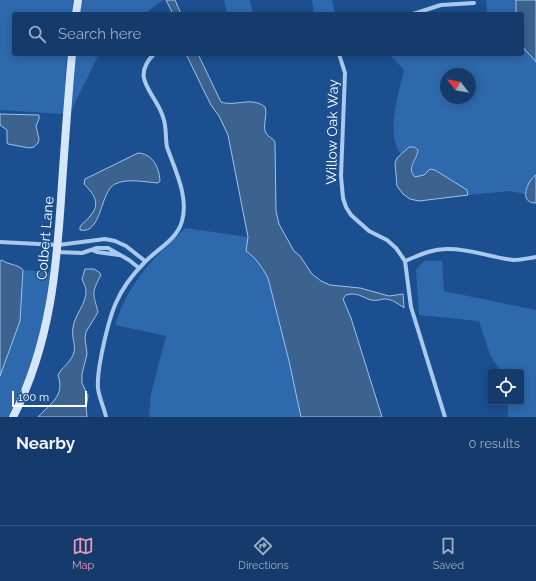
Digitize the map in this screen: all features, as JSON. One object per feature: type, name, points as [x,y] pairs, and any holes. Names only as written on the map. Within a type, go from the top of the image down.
[{"type":"street","points":[[76,12],[78,0]]},
{"type":"street","points":[[419,12],[441,5],[474,3]]},
{"type":"street","name":"Colbert Lane","points":[[13,417],[33,373],[42,344],[62,248],[72,56]]},
{"type":"street","points":[[106,417],[99,394],[98,382],[99,368],[107,326],[112,309],[120,294],[139,268],[170,241],[177,232],[182,222],[185,201],[167,147],[166,127],[163,115],[143,78],[147,61],[152,56]]},
{"type":"street","name":"Willow Oak Way","points":[[340,56],[345,73],[341,176],[341,187],[344,202],[351,215],[358,222],[369,231],[387,240],[396,248],[405,261]]},
{"type":"street","points":[[62,248],[105,239],[115,241],[126,246],[145,262]]},
{"type":"street","points":[[0,242],[62,248],[82,253],[92,250],[119,255],[129,260],[139,268]]},
{"type":"street","points":[[445,417],[411,307],[405,261],[431,251],[445,249],[458,249],[514,260],[536,257]]},
{"type":"shaded area","points":[[0,0],[73,0],[72,12],[12,12],[12,56],[67,56],[63,114],[0,110]]},
{"type":"shaded area","points":[[82,0],[163,0],[147,12],[79,12]]},
{"type":"shaded area","points":[[166,0],[175,0],[180,12],[172,12]]},
{"type":"shaded area","points":[[224,0],[250,0],[253,12],[227,12]]},
{"type":"shaded area","points":[[312,0],[332,0],[335,12],[314,12]]},
{"type":"shaded area","points":[[486,0],[516,0],[516,12],[485,12],[487,11]]},
{"type":"shaded area","points":[[516,0],[536,0],[536,62],[524,48],[524,12],[516,12]]},
{"type":"shaded area","points":[[524,48],[536,62],[536,175],[525,190],[525,194],[510,191],[468,195],[469,193],[428,171],[424,175],[415,177],[412,171],[412,165],[418,152],[417,148],[409,147],[401,154],[396,146],[394,125],[404,70],[391,56],[524,56]]},
{"type":"shaded area","points":[[75,56],[98,56],[69,115]]},
{"type":"shaded area","points":[[187,56],[199,56],[221,102],[255,102],[265,107],[265,130],[275,142],[276,211],[279,224],[294,251],[300,256],[312,274],[321,281],[330,285],[360,288],[389,296],[403,294],[404,308],[389,299],[371,300],[356,294],[346,295],[343,299],[351,318],[382,417],[301,417],[289,361],[268,278],[258,263],[246,251],[248,237],[228,135],[219,116],[211,105]]},
{"type":"shaded area","points":[[0,114],[39,115],[36,126],[39,139],[38,143],[34,147],[29,148],[8,144],[7,130],[0,125]]},
{"type":"shaded area","points":[[409,147],[414,147],[418,150],[412,167],[415,177],[424,175],[430,169],[435,170],[467,190],[468,195],[419,201],[410,199],[403,194],[397,186],[395,163],[397,158]]},
{"type":"shaded area","points":[[138,153],[148,156],[154,162],[157,166],[160,181],[158,183],[125,181],[115,184],[110,188],[106,195],[93,226],[87,230],[80,230],[80,227],[94,211],[96,202],[93,195],[84,184],[85,179]]},
{"type":"shaded area","points":[[536,175],[536,203],[530,202],[527,199],[526,191],[527,186]]},
{"type":"shaded area","points":[[185,228],[248,237],[246,251],[258,263],[268,278],[289,361],[301,417],[149,417],[151,394],[166,336],[115,325],[126,298],[140,275]]},
{"type":"shaded area","points":[[2,260],[23,270],[20,321],[0,376],[0,261]]},
{"type":"shaded area","points":[[424,261],[442,261],[444,291],[536,310],[536,417],[508,417],[508,405],[524,405],[524,369],[499,369],[490,355],[479,321],[419,315],[416,270]]},
{"type":"shaded area","points":[[85,269],[94,269],[101,275],[94,290],[98,312],[86,332],[85,338],[87,354],[82,374],[82,383],[88,396],[86,407],[87,417],[38,417],[56,399],[60,388],[58,375],[70,361],[74,352],[74,323],[86,295],[86,289],[82,279]]},
{"type":"shaded area","points":[[23,270],[50,272],[45,312],[37,346],[22,387],[8,417],[0,417],[0,376],[20,321]]}]
